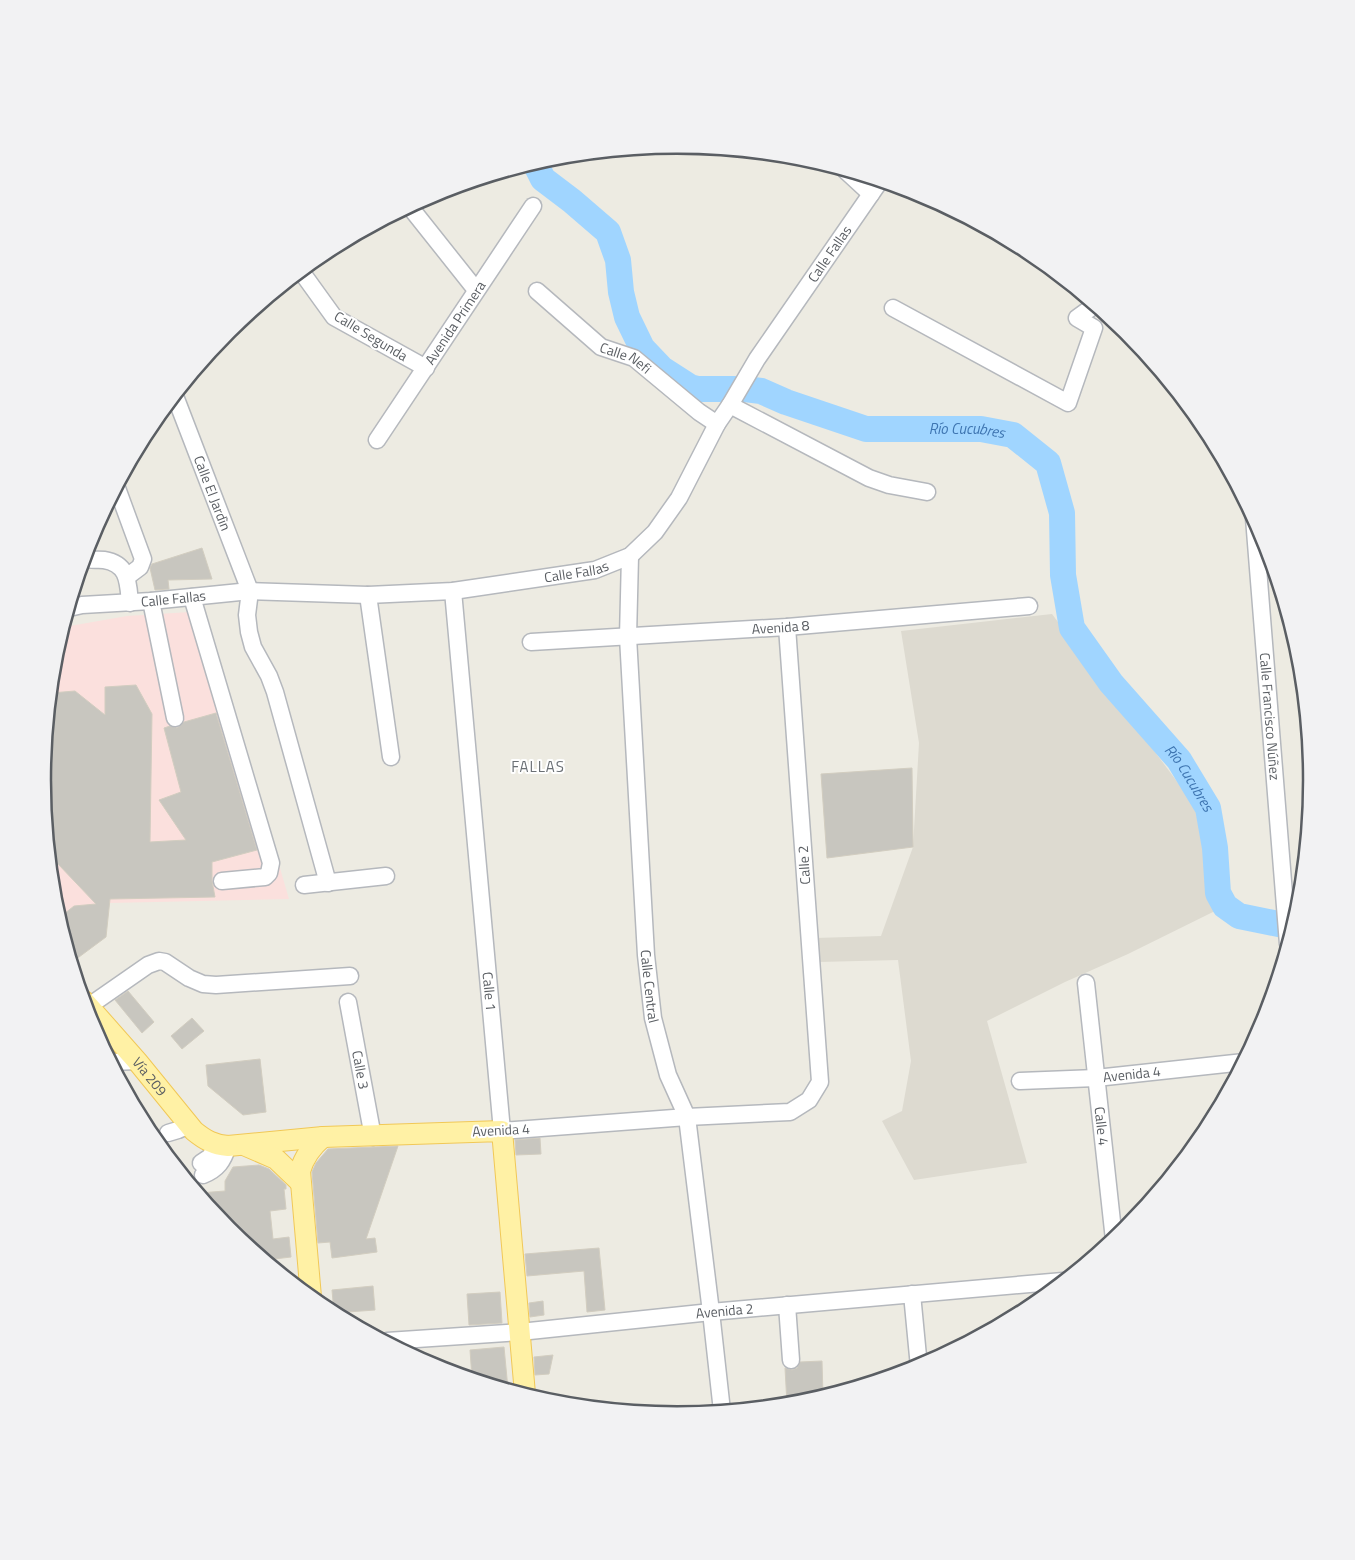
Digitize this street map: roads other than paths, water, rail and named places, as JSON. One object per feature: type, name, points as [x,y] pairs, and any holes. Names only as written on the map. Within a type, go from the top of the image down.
[{"type":"main road","name":"Vía 209","points":[[98,1017],[137,1061],[170,1111],[191,1128]]},
{"type":"main road","points":[[191,1128],[204,1139],[229,1146],[262,1151],[276,1159],[300,1182]]},
{"type":"main road","name":"Avenida 4","points":[[229,1146],[323,1137],[373,1137],[502,1131]]},
{"type":"main road","name":"Calle 1","points":[[502,1131],[524,1387]]},
{"type":"main road","points":[[310,1287],[300,1171],[303,1161],[315,1144],[323,1137]]},
{"type":"street","name":"Calle Fallas","points":[[76,606],[250,591],[368,595],[454,591],[595,570],[630,556],[655,532],[679,498],[717,424],[757,360],[875,187]]},
{"type":"street","name":"Avenida Primera","points":[[377,440],[533,206]]},
{"type":"street","points":[[415,212],[476,290]]},
{"type":"street","name":"Calle Segunda","points":[[305,277],[334,317],[426,368]]},
{"type":"street","name":"Calle Nefi","points":[[537,291],[601,347],[634,358],[699,412],[717,424]]},
{"type":"street","points":[[893,308],[1068,403],[1094,328],[1077,318],[1090,309]]},
{"type":"street","name":"Calle El Jardìn","points":[[178,403],[250,591]]},
{"type":"street","points":[[731,403],[869,478],[890,485],[927,492]]},
{"type":"street","points":[[120,496],[142,559],[140,567],[128,576]]},
{"type":"street","name":"Calle Francisco Núñez","points":[[1262,555],[1287,923]]},
{"type":"street","name":"Calle Central","points":[[630,556],[628,637],[646,955],[652,1009],[668,1075],[687,1117],[721,1405]]},
{"type":"street","points":[[91,560],[111,561],[128,576],[130,603]]},
{"type":"street","points":[[250,591],[247,615],[253,647],[269,676],[275,692],[328,883]]},
{"type":"street","name":"Calle 1","points":[[454,591],[502,1131]]},
{"type":"street","points":[[368,595],[391,757]]},
{"type":"street","points":[[192,597],[271,863],[269,873],[265,877],[222,881]]},
{"type":"street","points":[[150,601],[175,718]]},
{"type":"street","name":"Avenida 8","points":[[531,642],[787,627],[1030,606]]},
{"type":"street","name":"Calle 2","points":[[787,627],[820,1082],[809,1100]]},
{"type":"street","points":[[304,885],[386,876]]},
{"type":"street","points":[[92,1001],[148,965],[159,961],[165,962],[189,978],[203,984],[216,985],[350,976]]},
{"type":"street","name":"Calle 4","points":[[1086,983],[1113,1230]]},
{"type":"street","name":"Calle 3","points":[[348,1002],[373,1137]]},
{"type":"street","points":[[119,1062],[137,1061]]},
{"type":"street","name":"Avenida 4","points":[[1020,1081],[1096,1078],[1236,1063]]},
{"type":"street","name":"Avenida 4","points":[[502,1131],[687,1117],[790,1112],[809,1100]]},
{"type":"street","points":[[168,1133],[191,1128]]},
{"type":"street","points":[[202,1169],[213,1171],[222,1162],[229,1146]]},
{"type":"street","name":"Avenida 2","points":[[398,1340],[520,1332],[711,1312],[1052,1282]]},
{"type":"street","points":[[912,1294],[918,1358]]},
{"type":"street","points":[[787,1305],[791,1360]]},
{"type":"waterway","name":"Río Cucubres","points":[[538,170],[543,179],[608,232],[618,260],[621,292],[627,317],[642,348],[662,369],[690,387],[698,389],[761,391],[786,402],[866,429],[981,429],[1013,435],[1048,463],[1062,513],[1063,575],[1072,628],[1111,683],[1179,760],[1208,808],[1215,848],[1218,893],[1225,906],[1239,916],[1286,926]]},
{"type":"district","name":"FALLAS","points":[[538,767]]}]
